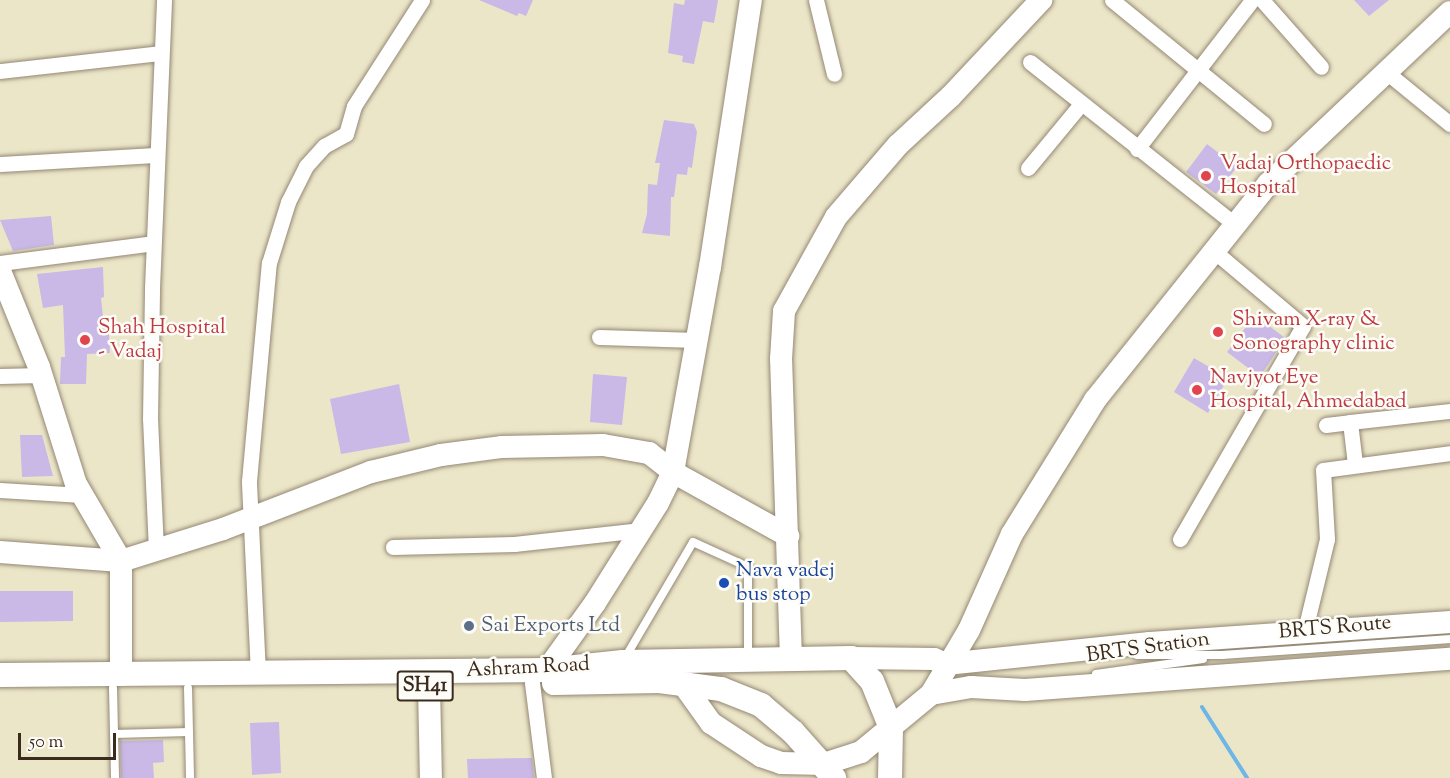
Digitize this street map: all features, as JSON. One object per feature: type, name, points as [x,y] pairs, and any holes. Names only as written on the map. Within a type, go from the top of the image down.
[{"type":"main road","points":[[539,676],[595,603],[641,530],[673,472],[697,340],[751,0]]},
{"type":"main road","points":[[791,659],[781,359],[784,310],[836,217],[898,145],[951,96],[1041,0]]},
{"type":"main road","points":[[683,684],[711,723],[761,756],[781,763],[829,771],[861,752],[931,693],[940,661],[960,625],[1002,529],[1086,394],[1260,177],[1447,0]]},
{"type":"main road","points":[[940,661],[969,630],[1012,534],[1095,400],[1268,184],[1450,12]]},
{"type":"main road","points":[[0,271],[42,375],[82,495],[121,561],[117,682]]},
{"type":"main road","points":[[0,552],[121,561],[249,519],[371,472],[441,455],[502,447],[603,445],[649,453],[673,472],[788,536]]},
{"type":"main road","points":[[851,658],[979,661],[1305,630],[1450,622]]},
{"type":"main road","points":[[851,658],[872,681],[891,728],[890,778]]},
{"type":"main road","name":"Ashram Road","points":[[0,675],[188,688],[429,686],[539,676],[623,662],[851,658]]},
{"type":"main road","points":[[931,693],[993,687],[1025,690],[1450,659]]},
{"type":"main road","name":"Ashram Road","points":[[0,688],[258,674],[539,676],[683,684],[721,689],[760,705],[829,771]]},
{"type":"main road","points":[[429,686],[431,778]]},
{"type":"street","points":[[156,550],[150,419],[153,243],[164,0]]},
{"type":"street","points":[[258,674],[249,519],[264,295],[269,263],[288,202],[318,153],[346,134],[354,106],[422,0]]},
{"type":"street","points":[[816,0],[834,74]]},
{"type":"street","points":[[1113,0],[1264,124]]},
{"type":"street","points":[[1137,149],[1252,0]]},
{"type":"street","points":[[1262,0],[1321,67]]},
{"type":"street","points":[[0,70],[161,53]]},
{"type":"street","points":[[1030,62],[1227,218]]},
{"type":"street","points":[[1385,71],[1450,123]]},
{"type":"street","points":[[1028,168],[1081,104]]},
{"type":"street","points":[[0,164],[156,155]]},
{"type":"street","points":[[0,263],[153,243]]},
{"type":"street","points":[[1179,539],[1303,326],[1214,251]]},
{"type":"street","points":[[599,337],[697,340]]},
{"type":"street","points":[[0,376],[42,375]]},
{"type":"street","points":[[1326,425],[1450,411]]},
{"type":"street","points":[[1350,422],[1355,464]]},
{"type":"street","points":[[1305,630],[1327,539],[1320,474],[1327,467],[1450,453]]},
{"type":"street","points":[[0,490],[82,495]]},
{"type":"street","points":[[393,547],[514,544],[641,530]]},
{"type":"street","points":[[539,676],[544,778]]},
{"type":"lane","points":[[623,662],[693,542],[748,567],[748,661]]},
{"type":"lane","name":"BRTS Route","points":[[1222,656],[1450,639]]},
{"type":"lane","name":"BRTS Station","points":[[1123,657],[1222,656]]},
{"type":"lane","name":"BRTS Station","points":[[993,687],[1028,681],[1148,669],[1222,656]]},
{"type":"lane","name":"BRTS Station","points":[[979,661],[1028,664],[1111,657]]},
{"type":"lane","points":[[115,778],[114,734],[117,682]]},
{"type":"lane","points":[[188,688],[190,778]]},
{"type":"lane","points":[[114,734],[189,732]]},
{"type":"building","points":[[479,0],[533,0],[526,16],[519,13],[517,16]]},
{"type":"building","points":[[685,0],[718,0],[714,23],[703,21],[694,64],[682,62],[683,56],[668,53],[674,3],[684,5]]},
{"type":"building","points":[[1354,0],[1389,0],[1369,16]]},
{"type":"building","points":[[664,120],[694,124],[697,132],[692,168],[688,167],[687,175],[677,174],[674,197],[671,197],[670,236],[642,233],[647,214],[648,184],[657,185],[660,163],[655,163]]},
{"type":"building","points":[[1207,144],[1237,167],[1216,194],[1186,172]]},
{"type":"building","points":[[51,216],[54,245],[13,251],[0,220]]},
{"type":"building","points":[[103,267],[104,297],[101,298],[103,317],[108,317],[110,353],[87,354],[86,384],[60,384],[61,357],[65,357],[63,305],[43,308],[37,274]]},
{"type":"building","points":[[1255,315],[1285,338],[1260,377],[1227,352]]},
{"type":"building","points":[[1194,358],[1228,378],[1208,413],[1174,392]]},
{"type":"building","points":[[593,374],[627,377],[622,425],[590,422]]},
{"type":"building","points":[[399,384],[410,442],[341,454],[330,399]]},
{"type":"building","points":[[20,435],[42,435],[53,476],[22,477]]},
{"type":"building","points":[[0,591],[73,591],[73,621],[0,622]]},
{"type":"building","points":[[279,722],[281,773],[252,775],[250,723]]},
{"type":"building","points":[[163,740],[164,762],[153,763],[154,778],[121,778],[120,741]]},
{"type":"building","points":[[532,758],[534,778],[468,778],[467,759]]},
{"type":"waterway","points":[[1202,707],[1247,778]]},
{"type":"place","name":"Vadaj Orthopaedic Hospital","points":[[1206,176]]},
{"type":"place","name":"Shivam X-ray & Sonography clinic","points":[[1218,332]]},
{"type":"place","name":"Shah Hospital - Vadaj","points":[[85,340]]},
{"type":"place","name":"Navjyot Eye Hospital, Ahmedabad","points":[[1197,390]]},
{"type":"place","name":"Nava vadej bus stop","points":[[724,583]]},
{"type":"place","name":"Sai Exports Ltd","points":[[469,626]]}]
